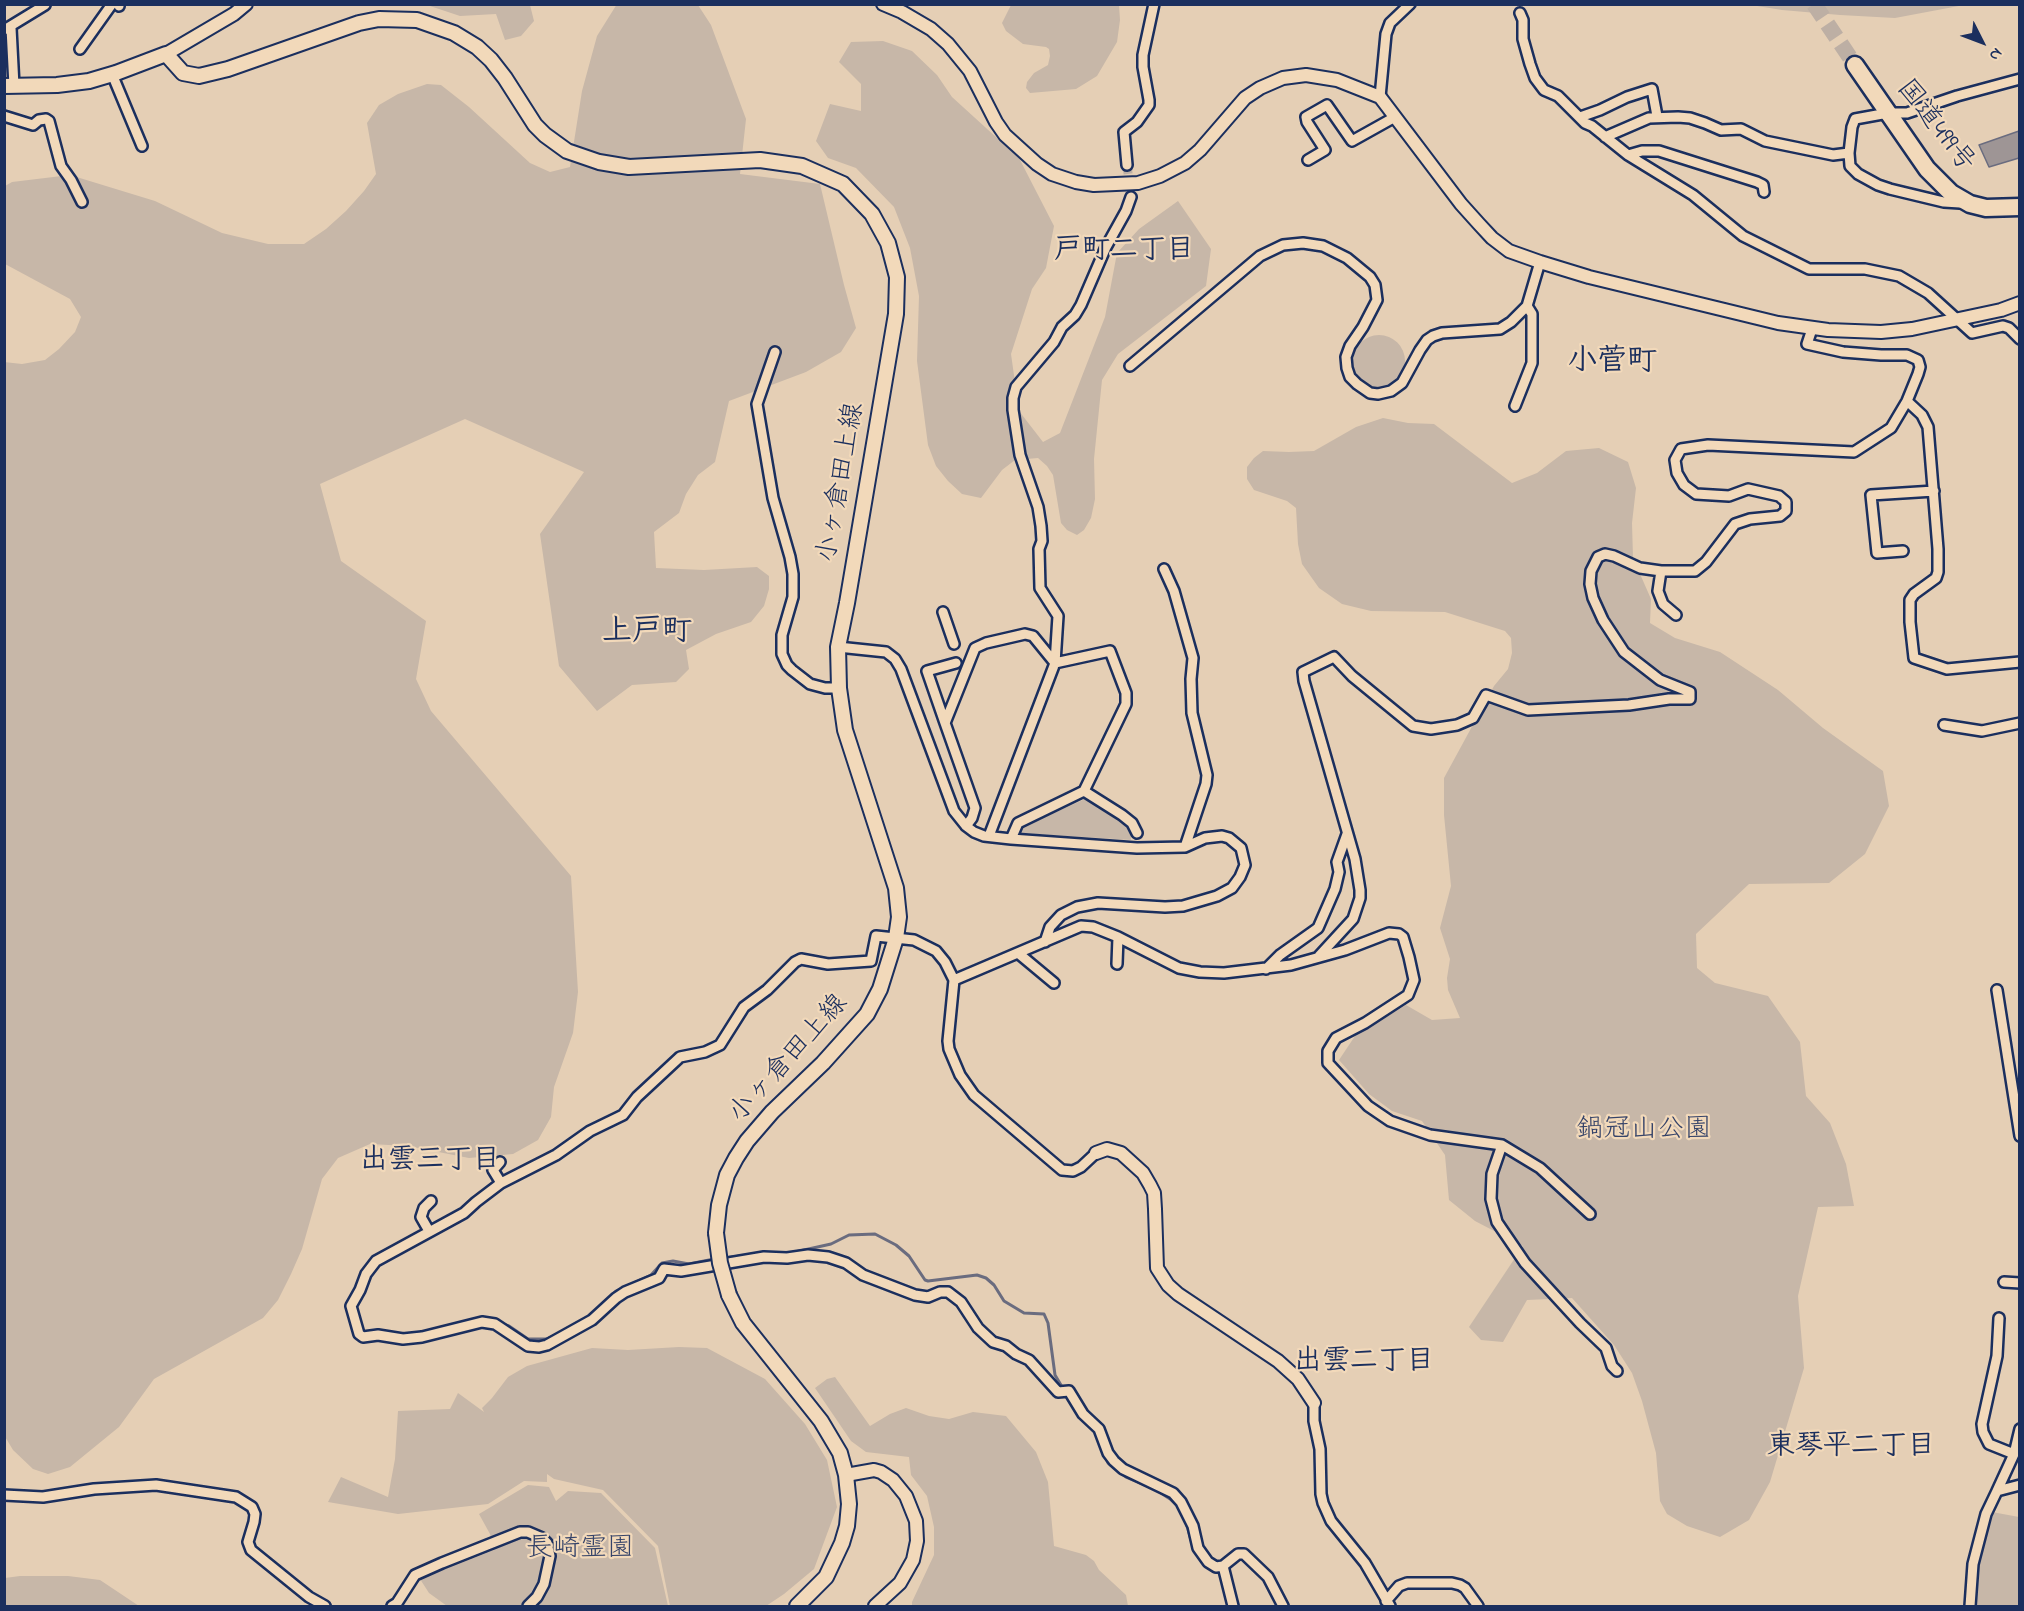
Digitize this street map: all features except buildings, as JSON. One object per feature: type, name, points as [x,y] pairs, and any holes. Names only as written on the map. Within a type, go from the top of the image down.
[{"type":"highway","name":"国道499号","points":[[1855,65],[1937,180],[1951,193],[1970,204],[1986,208],[2019,207]]},
{"type":"main road","name":"小ヶ倉田上線","points":[[166,54],[183,73],[199,76],[228,69],[359,23],[379,19],[417,20],[454,33],[477,47],[506,78],[535,125],[567,151],[599,162],[629,167],[717,161],[781,162],[802,166],[843,184],[872,214],[888,243],[897,277],[896,314],[838,647],[839,688],[845,730],[896,888],[899,917],[896,938],[884,979],[867,1014],[823,1063],[772,1112],[747,1141],[736,1158],[727,1175],[719,1205],[716,1233],[720,1263],[729,1294],[742,1323],[810,1405],[826,1428],[840,1453],[846,1475],[849,1504],[847,1526],[842,1543],[826,1576],[797,1606]]},
{"type":"main road","points":[[9,86],[72,84],[112,74],[166,54]]},
{"type":"street","points":[[166,54],[234,14],[246,4]]},
{"type":"street","points":[[883,4],[903,8],[931,29],[958,55],[970,71],[996,122],[1018,148],[1052,174],[1076,182],[1094,185],[1138,183],[1160,176],[1185,163],[1200,150],[1245,98],[1260,88],[1283,78],[1306,75],[1337,80],[1380,97],[1461,204],[1486,231],[1509,250],[1540,262],[1589,277],[1778,323],[1812,329],[1881,332],[1912,329],[2001,310],[2019,303]]},
{"type":"street","points":[[1127,165],[1124,132],[1137,122],[1149,105],[1143,55],[1154,4]]},
{"type":"street","points":[[1380,97],[1386,34],[1390,23],[1410,4]]},
{"type":"street","points":[[9,86],[8,29],[45,5]]},
{"type":"street","points":[[80,49],[116,5]]},
{"type":"street","points":[[1520,13],[1523,20],[1523,39],[1535,78],[1544,90],[1558,96],[1584,123],[1628,155],[1693,195],[1743,236],[1803,267],[1865,269],[1899,276],[1928,293],[1972,333],[2003,326],[2009,328],[2019,339]]},
{"type":"street","points":[[112,74],[142,146]]},
{"type":"street","points":[[1970,204],[1944,202],[1878,185],[1858,174],[1850,166],[1849,153],[1855,119],[1888,113],[1906,114],[1957,96],[2019,79]]},
{"type":"street","points":[[1580,117],[1652,89],[1657,116]]},
{"type":"street","points":[[1308,160],[1325,150],[1306,117],[1327,105],[1352,141],[1395,117]]},
{"type":"street","points":[[4,116],[33,124],[39,120],[49,121],[61,166],[82,202]]},
{"type":"street","points":[[1605,137],[1657,116],[1690,118],[1721,130],[1741,129],[1766,141],[1833,155],[1849,153]]},
{"type":"street","points":[[1628,155],[1642,151],[1659,151],[1757,182],[1763,185],[1764,192]]},
{"type":"street","points":[[989,836],[1055,663],[1058,616],[1040,588],[1041,526],[1038,507],[1020,455],[1013,398],[1016,387],[1054,342],[1062,327],[1075,315],[1081,305],[1131,197]]},
{"type":"street","points":[[1130,366],[1260,256],[1283,245],[1303,243],[1323,246],[1347,258],[1370,277],[1375,285],[1377,300],[1346,357],[1350,377],[1357,384],[1370,393],[1391,391],[1402,383],[1426,340],[1442,333],[1500,329],[1511,322],[1527,306],[1540,262]]},
{"type":"street","points":[[1515,406],[1532,363],[1532,314],[1527,306]]},
{"type":"street","points":[[1319,956],[1353,919],[1360,898],[1359,876],[1303,672],[1334,657],[1352,676],[1413,726],[1431,729],[1457,725],[1473,718],[1486,695],[1528,710],[1629,705],[1670,699],[1690,699],[1690,692],[1660,680],[1624,652],[1603,620],[1593,598],[1590,584],[1592,571],[1598,557],[1605,554],[1640,568],[1661,571],[1695,571],[1706,562],[1735,524],[1750,519],[1780,516],[1786,511],[1786,502],[1779,495],[1748,489],[1729,496],[1696,494],[1684,485],[1677,473],[1675,460],[1681,449],[1708,445],[1854,452],[1891,428],[1907,401],[1920,368],[1918,360],[1907,355],[1843,352],[1807,344],[1812,329]]},
{"type":"street","points":[[775,352],[757,404],[772,498],[793,574],[793,597],[782,635],[782,654],[783,659],[792,670],[810,684],[839,688]]},
{"type":"street","points":[[1907,401],[1922,415],[1928,428],[1938,572],[1932,583],[1914,594],[1910,600],[1914,658],[1947,669],[2019,662]]},
{"type":"street","points":[[1903,551],[1877,553],[1871,495],[1934,491]]},
{"type":"street","points":[[1164,568],[1174,591],[1193,658],[1192,713],[1208,775],[1185,846]]},
{"type":"street","points":[[1661,571],[1658,591],[1663,604],[1676,615]]},
{"type":"street","points":[[943,612],[954,644]]},
{"type":"street","points":[[945,723],[975,648],[986,643],[1025,634],[1033,636],[1055,663]]},
{"type":"street","points":[[838,647],[886,652],[895,659],[901,669],[954,811],[974,832],[1011,839],[1137,848],[1185,846],[1213,836],[1222,836],[1229,838],[1241,848],[1244,854],[1245,865],[1240,877],[1232,888],[1217,896],[1183,906],[1098,903],[1077,907],[1061,915],[1050,927],[1045,942]]},
{"type":"street","points":[[1011,839],[1018,823],[1084,791],[1126,704],[1126,693],[1110,651],[1055,663]]},
{"type":"street","points":[[956,663],[927,671],[975,808],[966,826]]},
{"type":"street","points":[[1944,725],[1982,731],[2019,723]]},
{"type":"street","points":[[1084,791],[1122,815],[1132,823],[1137,833]]},
{"type":"street","points":[[1266,969],[1280,955],[1318,928],[1335,889],[1339,872],[1337,862],[1347,834]]},
{"type":"street","points":[[954,980],[1081,926],[1093,927],[1119,937],[1179,968],[1224,974],[1291,965],[1345,950],[1389,933],[1400,934],[1409,957],[1414,980],[1408,995],[1365,1023],[1336,1038],[1328,1051],[1328,1063],[1368,1106],[1390,1121],[1430,1135],[1502,1144],[1540,1168],[1590,1214]]},
{"type":"street","points":[[1281,1605],[1268,1577],[1244,1554],[1238,1554],[1223,1566],[1216,1567],[1202,1556],[1188,1512],[1181,1502],[1173,1494],[1123,1469],[1112,1459],[1099,1429],[1083,1414],[1069,1391],[1062,1392],[1029,1360],[1006,1346],[993,1342],[978,1328],[961,1302],[948,1292],[940,1292],[928,1297],[915,1295],[863,1275],[846,1263],[828,1257],[808,1255],[787,1258],[764,1257],[681,1270],[664,1269],[659,1278],[625,1292],[592,1320],[547,1345],[539,1347],[528,1346],[495,1324],[482,1322],[403,1340],[378,1335],[363,1337],[359,1334],[351,1306],[366,1274],[376,1261],[464,1213],[501,1183],[556,1155],[590,1131],[623,1114],[637,1097],[680,1057],[705,1052],[720,1045],[744,1007],[767,990],[795,962],[801,959],[828,963],[871,961],[876,936],[914,940],[936,951],[945,962],[954,980],[949,1049],[960,1075],[974,1095],[1062,1170],[1073,1171],[1107,1149],[1121,1152],[1143,1173],[1154,1193],[1157,1268],[1168,1285],[1278,1361],[1298,1379],[1314,1403],[1314,1421],[1320,1449],[1323,1503],[1331,1521],[1365,1563],[1388,1604],[1399,1586],[1407,1583],[1452,1583],[1465,1588],[1478,1606]]},
{"type":"street","points":[[1117,964],[1119,937]]},
{"type":"street","points":[[1018,953],[1054,983]]},
{"type":"street","points":[[1997,990],[2019,1136]]},
{"type":"street","points":[[1502,1144],[1492,1173],[1491,1199],[1497,1222],[1525,1263],[1606,1348],[1612,1365],[1617,1371]]},
{"type":"street","points":[[500,1162],[494,1170],[501,1183]]},
{"type":"street","points":[[429,1232],[421,1217],[424,1208],[431,1201]]},
{"type":"street","points":[[2004,1282],[2019,1283]]},
{"type":"street","points":[[1999,1318],[1997,1356],[1982,1424],[1989,1444],[2014,1454]]},
{"type":"street","points":[[1970,1606],[1973,1564],[1986,1514],[2014,1454],[2019,1429]]},
{"type":"street","points":[[846,1475],[874,1470],[881,1472],[893,1480],[906,1496],[916,1521],[917,1541],[913,1560],[900,1583],[875,1606]]},
{"type":"street","points":[[4,1495],[43,1497],[94,1489],[156,1485],[236,1497],[252,1507],[255,1514],[248,1542],[251,1550],[309,1597],[325,1606]]},
{"type":"street","points":[[1997,1491],[2019,1485]]},
{"type":"street","points":[[392,1606],[398,1603],[415,1575],[520,1532],[528,1532],[542,1538],[547,1543],[550,1556],[544,1584],[537,1597],[528,1606]]},
{"type":"street","points":[[1223,1566],[1233,1606]]},
{"type":"green space","points":[[617,4],[698,5],[711,25],[746,119],[740,174],[820,184],[856,328],[841,352],[806,372],[729,401],[715,462],[698,475],[686,494],[679,513],[654,532],[656,568],[704,570],[757,567],[769,576],[769,589],[764,606],[751,622],[716,634],[686,650],[689,669],[676,682],[632,685],[597,711],[559,666],[540,534],[584,472],[465,419],[320,484],[341,561],[426,621],[416,679],[431,711],[571,876],[578,992],[573,1033],[554,1087],[551,1117],[538,1140],[513,1154],[469,1158],[408,1146],[370,1144],[338,1158],[322,1179],[302,1249],[291,1274],[278,1300],[263,1318],[154,1379],[119,1427],[70,1467],[48,1474],[33,1469],[13,1450],[4,1435],[4,362],[22,364],[45,360],[75,332],[81,317],[70,299],[5,264],[5,186],[12,182],[70,175],[155,201],[222,233],[268,244],[304,244],[346,211],[376,174],[367,123],[379,105],[398,94],[427,84],[441,85],[469,107],[530,163],[550,172],[570,167],[582,91],[597,36]]},
{"type":"green space","points":[[427,5],[530,5],[534,21],[521,36],[505,40],[496,14],[460,16]]},
{"type":"green space","points":[[1011,5],[1119,5],[1120,20],[1117,42],[1097,76],[1076,89],[1030,93],[1026,88],[1027,82],[1034,73],[1048,65],[1049,49],[1023,44],[1006,31],[1002,23]]},
{"type":"green space","points":[[1751,5],[1964,5],[1895,18],[1782,10]]},
{"type":"green space","points":[[883,41],[912,51],[937,75],[952,97],[1019,158],[1054,226],[1046,268],[1032,289],[1011,354],[1019,411],[1043,442],[1060,433],[1105,317],[1117,253],[1139,229],[1178,201],[1211,249],[1206,286],[1118,354],[1102,380],[1094,459],[1095,499],[1091,518],[1084,530],[1077,535],[1067,530],[1061,523],[1053,475],[1038,458],[1015,460],[1002,470],[981,498],[962,494],[936,466],[928,445],[917,361],[919,296],[910,248],[894,207],[856,168],[828,158],[816,141],[830,104],[861,111],[861,84],[839,62],[851,42]]},
{"type":"green space","points":[[1374,335],[1384,335],[1398,342],[1405,361],[1398,380],[1384,387],[1374,387],[1364,383],[1357,376],[1353,366],[1353,356],[1357,346],[1364,339]]},
{"type":"green space","name":"鍋冠山公園","points":[[1383,418],[1408,423],[1434,424],[1512,483],[1537,473],[1566,451],[1599,448],[1628,462],[1636,488],[1632,523],[1633,558],[1651,599],[1650,623],[1675,638],[1720,652],[1778,690],[1823,728],[1883,771],[1889,806],[1865,854],[1829,883],[1749,884],[1696,934],[1697,968],[1715,983],[1768,996],[1800,1042],[1806,1096],[1830,1123],[1846,1164],[1854,1206],[1818,1207],[1798,1296],[1804,1368],[1770,1482],[1749,1520],[1720,1537],[1687,1526],[1667,1514],[1660,1501],[1656,1453],[1632,1373],[1614,1345],[1572,1298],[1527,1300],[1503,1342],[1481,1340],[1469,1327],[1523,1246],[1475,1221],[1449,1200],[1445,1155],[1422,1121],[1392,1111],[1369,1094],[1339,1060],[1355,1036],[1406,1005],[1432,1020],[1460,1018],[1448,990],[1450,959],[1440,928],[1451,886],[1444,815],[1444,778],[1494,686],[1508,669],[1512,653],[1511,638],[1505,631],[1445,612],[1371,611],[1342,604],[1319,588],[1302,564],[1298,544],[1296,508],[1287,501],[1254,490],[1247,479],[1247,467],[1263,451],[1314,451],[1356,427]]},
{"type":"green space","points":[[1085,799],[1122,819],[1131,834],[1131,840],[1019,833],[1023,827]]},
{"type":"green space","points":[[592,1348],[628,1350],[707,1348],[765,1379],[805,1424],[827,1460],[837,1507],[814,1569],[766,1606],[670,1606],[658,1546],[603,1490],[554,1479],[547,1474],[547,1482],[524,1481],[488,1504],[398,1514],[328,1502],[341,1477],[388,1497],[395,1459],[398,1411],[450,1409],[458,1393],[484,1412],[482,1408],[508,1377],[527,1366]]},
{"type":"green space","points":[[835,1377],[870,1426],[906,1408],[929,1416],[949,1419],[973,1412],[1006,1416],[1036,1452],[1048,1482],[1054,1546],[1086,1555],[1094,1561],[1099,1570],[1126,1595],[1128,1606],[912,1606],[934,1555],[934,1527],[927,1496],[911,1475],[909,1457],[866,1452],[851,1441],[815,1388],[827,1379]]},
{"type":"green space","name":"長崎霊園","points":[[528,1485],[549,1487],[556,1501],[568,1491],[601,1493],[655,1548],[668,1606],[447,1606],[429,1593],[420,1579],[494,1550],[490,1534],[479,1514]]},
{"type":"green space","points":[[1992,1512],[2019,1517],[2019,1606],[1973,1606],[1978,1554]]},
{"type":"green space","points":[[68,1576],[100,1580],[139,1606],[5,1606],[5,1578]]},
{"type":"shaded area","points":[[2019,131],[2019,158],[1989,167],[1979,145]]},
{"type":"waterway","points":[[786,1254],[831,1244],[849,1235],[875,1234],[896,1245],[909,1256],[925,1280],[977,1275],[986,1278],[994,1285],[1004,1301],[1024,1313],[1044,1314],[1048,1323],[1055,1375],[1077,1412]]},
{"type":"waterway","points":[[724,1258],[765,1253]]},
{"type":"waterway","points":[[597,1309],[616,1291],[651,1275],[662,1263],[673,1261],[689,1264],[714,1259]]},
{"type":"waterway","points":[[499,1323],[509,1326],[528,1339],[547,1339],[561,1332]]},
{"type":"waterway","points":[[415,1334],[432,1330]]},
{"type":"waterway","points":[[1080,1417],[1097,1434]]},
{"type":"waterway","points":[[1104,1454],[1108,1463],[1126,1477],[1155,1489],[1180,1508]]},
{"type":"waterway","points":[[1186,1522],[1193,1547]]},
{"type":"tunnel","points":[[1814,4],[1855,65]]},
{"type":"tunnel","points":[[1127,165],[1131,197]]},
{"type":"district","name":"戸町二丁目","points":[[1124,252]]},
{"type":"district","name":"小菅町","points":[[1612,364]]},
{"type":"district","name":"上戸町","points":[[647,634]]},
{"type":"district","name":"出雲三丁目","points":[[430,1162]]},
{"type":"district","name":"出雲二丁目","points":[[1364,1363]]},
{"type":"district","name":"東琴平二丁目","points":[[1851,1448]]}]
